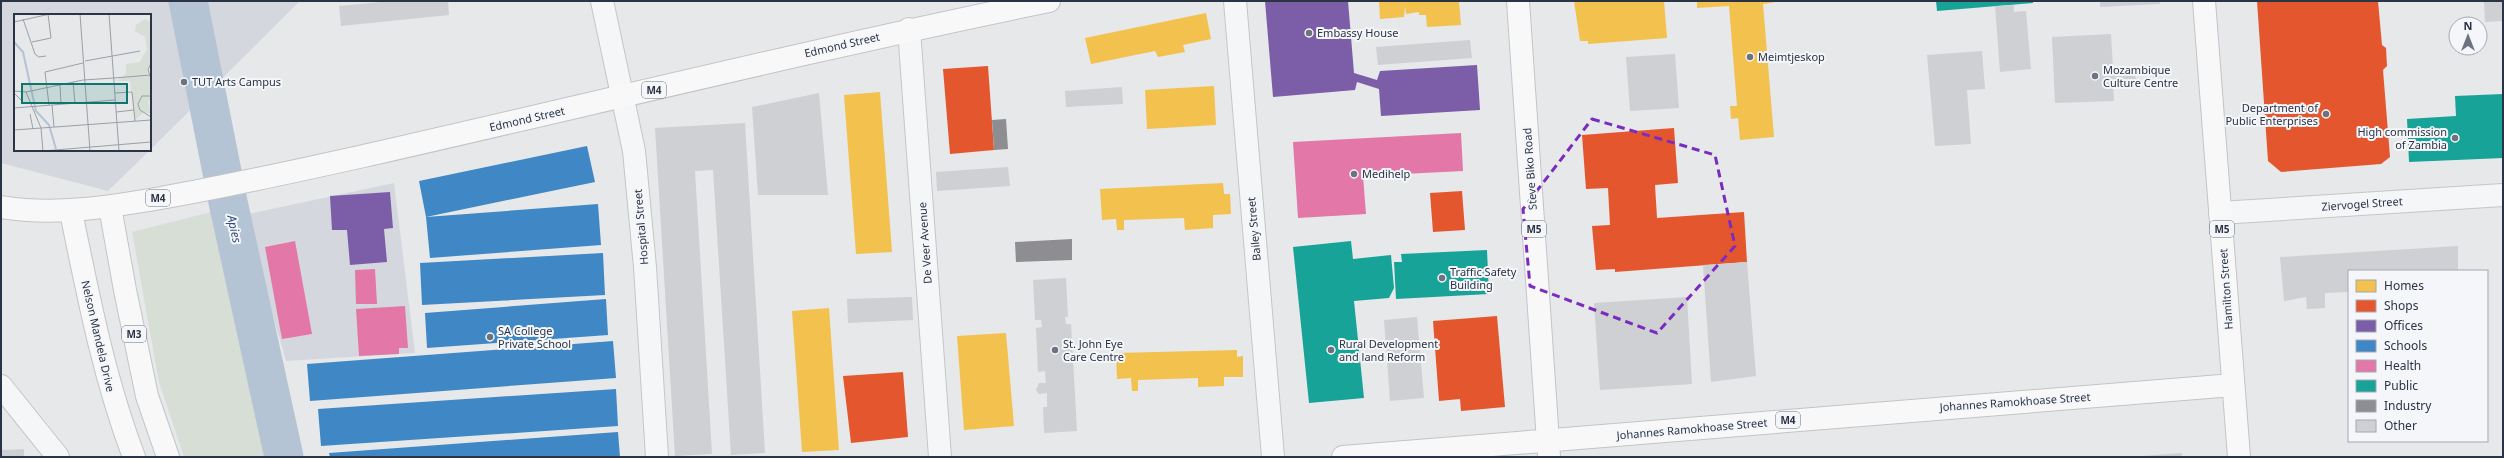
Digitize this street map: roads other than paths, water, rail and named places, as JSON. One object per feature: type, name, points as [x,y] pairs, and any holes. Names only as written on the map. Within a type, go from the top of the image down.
[{"type":"main road","name":"Edmond Street","points":[[1,207],[71,212],[110,208],[206,190],[623,97],[909,29],[1049,1]]},
{"type":"main road","name":"Steve Biko Road","points":[[1518,1],[1549,449]]},
{"type":"main road","name":"Hamilton Street","points":[[2204,1],[2239,457]]},
{"type":"main road","name":"M3","points":[[110,208],[147,396],[168,457]]},
{"type":"main road","name":"Nelson Mandela Drive","points":[[71,212],[88,293],[115,407],[134,457]]},
{"type":"main road","name":"Johannes Ramokhoase Street","points":[[1343,457],[1549,449],[1821,417],[2234,385]]},
{"type":"street","name":"Hospital Street","points":[[602,1],[634,152],[645,267],[657,457]]},
{"type":"street","name":"Bailey Street","points":[[1235,1],[1273,457]]},
{"type":"street","name":"De Veer Avenue","points":[[909,29],[940,457]]},
{"type":"street","name":"Ziervogel Street","points":[[2220,213],[2503,195]]},
{"type":"street","points":[[1,386],[58,457]]},
{"type":"waterway","name":"Apies","points":[[188,1],[228,202],[284,457]]},
{"type":"place","name":"Embassy House","points":[[1309,33]]},
{"type":"place","name":"Meimtjeskop","points":[[1750,57]]},
{"type":"place","name":"Mozambique Culture Centre","points":[[2095,76]]},
{"type":"place","name":"TUT Arts Campus","points":[[184,82]]},
{"type":"place","name":"Department of Public Enterprises","points":[[2326,114]]},
{"type":"place","name":"High commission of Zambia","points":[[2455,138]]},
{"type":"place","name":"Medihelp","points":[[1354,174]]},
{"type":"place","name":"Traffic Safety Building","points":[[1442,278]]},
{"type":"place","name":"SA College Private School","points":[[490,337]]},
{"type":"place","name":"St. John Eye Care Centre","points":[[1055,350]]},
{"type":"place","name":"Rural Development and land Reform","points":[[1331,350]]}]
